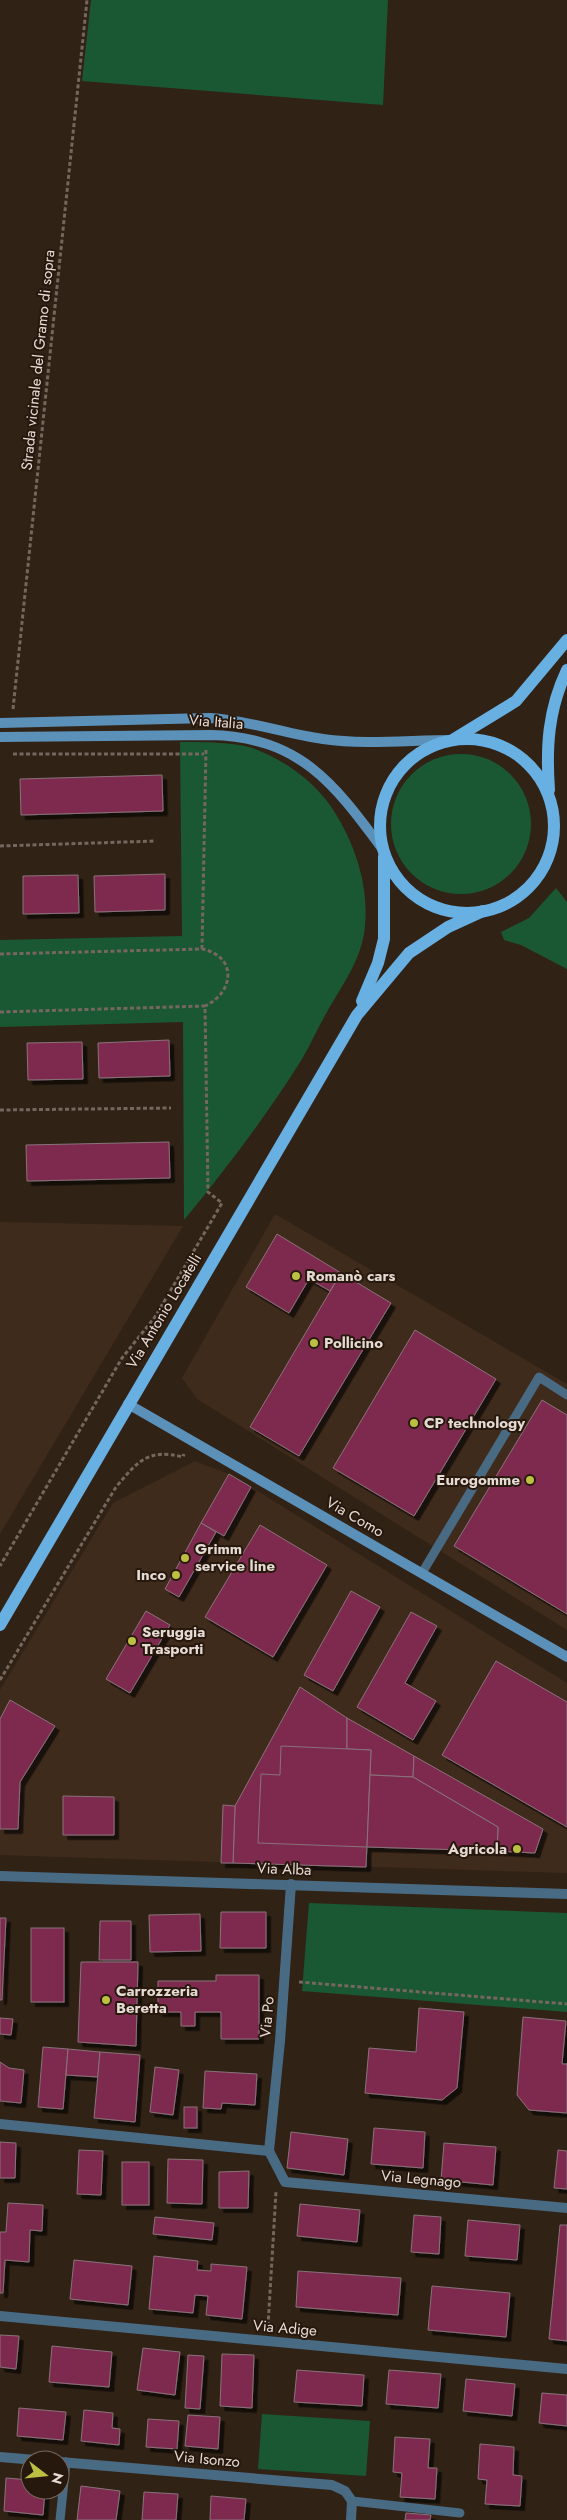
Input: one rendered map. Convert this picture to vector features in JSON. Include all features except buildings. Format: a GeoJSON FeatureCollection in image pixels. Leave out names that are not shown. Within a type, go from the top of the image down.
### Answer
{"type":"FeatureCollection","features":[{"type":"Feature","properties":{"kind":"main road"},"geometry":{"type":"LineString","coordinates":[[567,640],[516,701],[453,740],[420,752],[406,764],[386,794],[381,813],[381,835],[384,851],[401,882],[425,902],[456,912],[483,911],[514,898],[528,887],[540,871],[553,839],[553,814],[549,798],[547,760],[551,714],[567,670]]}},
{"type":"Feature","properties":{"kind":"main road"},"geometry":{"type":"LineString","coordinates":[[453,740],[480,740],[510,750],[532,768],[549,798]]}},
{"type":"Feature","properties":{"kind":"main road","name":"Via Antonio Locatelli"},"geometry":{"type":"LineString","coordinates":[[0,1624],[357,1015],[378,963],[384,938],[384,851]]}},
{"type":"Feature","properties":{"kind":"main road","name":"Via Antonio Locatelli"},"geometry":{"type":"LineString","coordinates":[[357,1015],[409,953],[448,927],[483,911]]}},
{"type":"Feature","properties":{"kind":"street","name":"Via Italia"},"geometry":{"type":"LineString","coordinates":[[0,723],[210,718],[230,719],[283,732],[339,741],[453,740]]}},
{"type":"Feature","properties":{"kind":"street","name":"Via Italia"},"geometry":{"type":"LineString","coordinates":[[0,728],[36,722]]}},
{"type":"Feature","properties":{"kind":"street","name":"Via Italia"},"geometry":{"type":"LineString","coordinates":[[0,737],[228,735],[262,743],[298,756],[328,781],[384,851]]}},
{"type":"Feature","properties":{"kind":"street","name":"Via Como"},"geometry":{"type":"LineString","coordinates":[[128,1404],[193,1439],[567,1657]]}},
{"type":"Feature","properties":{"kind":"street","name":"Via Alba"},"geometry":{"type":"LineString","coordinates":[[0,1876],[567,1894]]}},
{"type":"Feature","properties":{"kind":"street","name":"Via Po"},"geometry":{"type":"LineString","coordinates":[[269,2151],[285,1981],[291,1884]]}},
{"type":"Feature","properties":{"kind":"street"},"geometry":{"type":"LineString","coordinates":[[0,2124],[269,2151]]}},
{"type":"Feature","properties":{"kind":"street","name":"Via Legnago"},"geometry":{"type":"LineString","coordinates":[[269,2151],[285,2182],[567,2208]]}},
{"type":"Feature","properties":{"kind":"street","name":"Via Adige"},"geometry":{"type":"LineString","coordinates":[[0,2316],[567,2369]]}},
{"type":"Feature","properties":{"kind":"street"},"geometry":{"type":"LineString","coordinates":[[0,2457],[20,2459]]}},
{"type":"Feature","properties":{"kind":"street","name":"Via Isonzo"},"geometry":{"type":"LineString","coordinates":[[70,2463],[323,2484],[345,2491],[352,2501]]}},
{"type":"Feature","properties":{"kind":"street"},"geometry":{"type":"LineString","coordinates":[[351,2520],[352,2501]]}},
{"type":"Feature","properties":{"kind":"lane"},"geometry":{"type":"LineString","coordinates":[[422,1573],[538,1377],[567,1394]]}},
{"type":"Feature","properties":{"kind":"lane","name":"Via Isonzo"},"geometry":{"type":"LineString","coordinates":[[60,2520],[61,2500]]}},
{"type":"Feature","properties":{"kind":"lane"},"geometry":{"type":"LineString","coordinates":[[352,2501],[460,2513]]}},
{"type":"Feature","properties":{"kind":"path","name":"Strada vicinale del Gramo di sopra"},"geometry":{"type":"LineString","coordinates":[[12,722],[86,0]]}},
{"type":"Feature","properties":{"kind":"path"},"geometry":{"type":"LineString","coordinates":[[202,949],[204,754],[210,735]]}},
{"type":"Feature","properties":{"kind":"path"},"geometry":{"type":"LineString","coordinates":[[10,754],[204,754]]}},
{"type":"Feature","properties":{"kind":"path"},"geometry":{"type":"LineString","coordinates":[[0,846],[156,841]]}},
{"type":"Feature","properties":{"kind":"path"},"geometry":{"type":"LineString","coordinates":[[0,954],[202,949],[213,951],[221,958],[227,968],[228,977],[222,994],[205,1006],[0,1012]]}},
{"type":"Feature","properties":{"kind":"path"},"geometry":{"type":"LineString","coordinates":[[0,1566],[122,1358],[156,1317],[222,1203],[208,1192],[205,1006]]}},
{"type":"Feature","properties":{"kind":"path"},"geometry":{"type":"LineString","coordinates":[[0,1110],[171,1108]]}},
{"type":"Feature","properties":{"kind":"path"},"geometry":{"type":"LineString","coordinates":[[0,1680],[116,1488],[132,1469],[146,1457],[163,1452],[183,1457],[193,1439]]}},
{"type":"Feature","properties":{"kind":"path"},"geometry":{"type":"LineString","coordinates":[[285,1981],[567,2004]]}},
{"type":"Feature","properties":{"kind":"path"},"geometry":{"type":"LineString","coordinates":[[266,2342],[278,2170]]}},
{"type":"Feature","properties":{"kind":"shaded area"},"geometry":{"type":"Polygon","coordinates":[[[275,1214],[567,1384],[567,1630],[197,1399],[182,1378],[275,1214]]]}},
{"type":"Feature","properties":{"kind":"shaded area"},"geometry":{"type":"Polygon","coordinates":[[[0,1222],[183,1226],[0,1534],[0,1222]]]}},
{"type":"Feature","properties":{"kind":"shaded area"},"geometry":{"type":"Polygon","coordinates":[[[195,1461],[229,1474],[251,1487],[567,1683],[567,1873],[0,1855],[0,1690],[113,1503],[195,1461]]]}},
{"type":"Feature","properties":{"kind":"green space"},"geometry":{"type":"Polygon","coordinates":[[[91,0],[388,0],[383,105],[82,81],[91,0]]]}},
{"type":"Feature","properties":{"kind":"green space"},"geometry":{"type":"Polygon","coordinates":[[[180,742],[208,742],[255,749],[287,765],[315,787],[339,819],[354,850],[363,883],[366,917],[362,945],[354,965],[302,1059],[246,1141],[184,1220],[183,1022],[0,1027],[0,940],[182,936],[180,742]]]}},
{"type":"Feature","properties":{"kind":"green space"},"geometry":{"type":"Polygon","coordinates":[[[461,754],[475,755],[488,759],[511,774],[526,797],[530,810],[530,838],[526,851],[511,874],[488,889],[475,893],[461,894],[447,893],[434,889],[411,874],[396,851],[392,838],[391,824],[392,810],[396,797],[411,774],[434,759],[447,755],[461,754]]]}},
{"type":"Feature","properties":{"kind":"green space"},"geometry":{"type":"Polygon","coordinates":[[[556,888],[567,902],[567,969],[521,945],[504,940],[501,932],[529,918],[556,888]]]}},
{"type":"Feature","properties":{"kind":"green space"},"geometry":{"type":"Polygon","coordinates":[[[309,1903],[567,1913],[567,2012],[302,1991],[309,1903]]]}},
{"type":"Feature","properties":{"kind":"green space"},"geometry":{"type":"Polygon","coordinates":[[[262,2414],[370,2421],[366,2476],[258,2469],[262,2414]]]}},
{"type":"Feature","properties":{"kind":"place","name":"Romanò cars"},"geometry":{"type":"Point","coordinates":[296,1276]}},
{"type":"Feature","properties":{"kind":"place","name":"Pollicino"},"geometry":{"type":"Point","coordinates":[314,1343]}},
{"type":"Feature","properties":{"kind":"place","name":"CP technology"},"geometry":{"type":"Point","coordinates":[414,1423]}},
{"type":"Feature","properties":{"kind":"place","name":"Eurogomme"},"geometry":{"type":"Point","coordinates":[530,1480]}},
{"type":"Feature","properties":{"kind":"place","name":"Grimm service line"},"geometry":{"type":"Point","coordinates":[185,1558]}},
{"type":"Feature","properties":{"kind":"place","name":"Inco"},"geometry":{"type":"Point","coordinates":[176,1575]}},
{"type":"Feature","properties":{"kind":"place","name":"Seruggia Trasporti"},"geometry":{"type":"Point","coordinates":[132,1641]}},
{"type":"Feature","properties":{"kind":"place","name":"Agricola"},"geometry":{"type":"Point","coordinates":[517,1849]}},
{"type":"Feature","properties":{"kind":"place","name":"Carrozzeria Beretta"},"geometry":{"type":"Point","coordinates":[106,2000]}}]}
